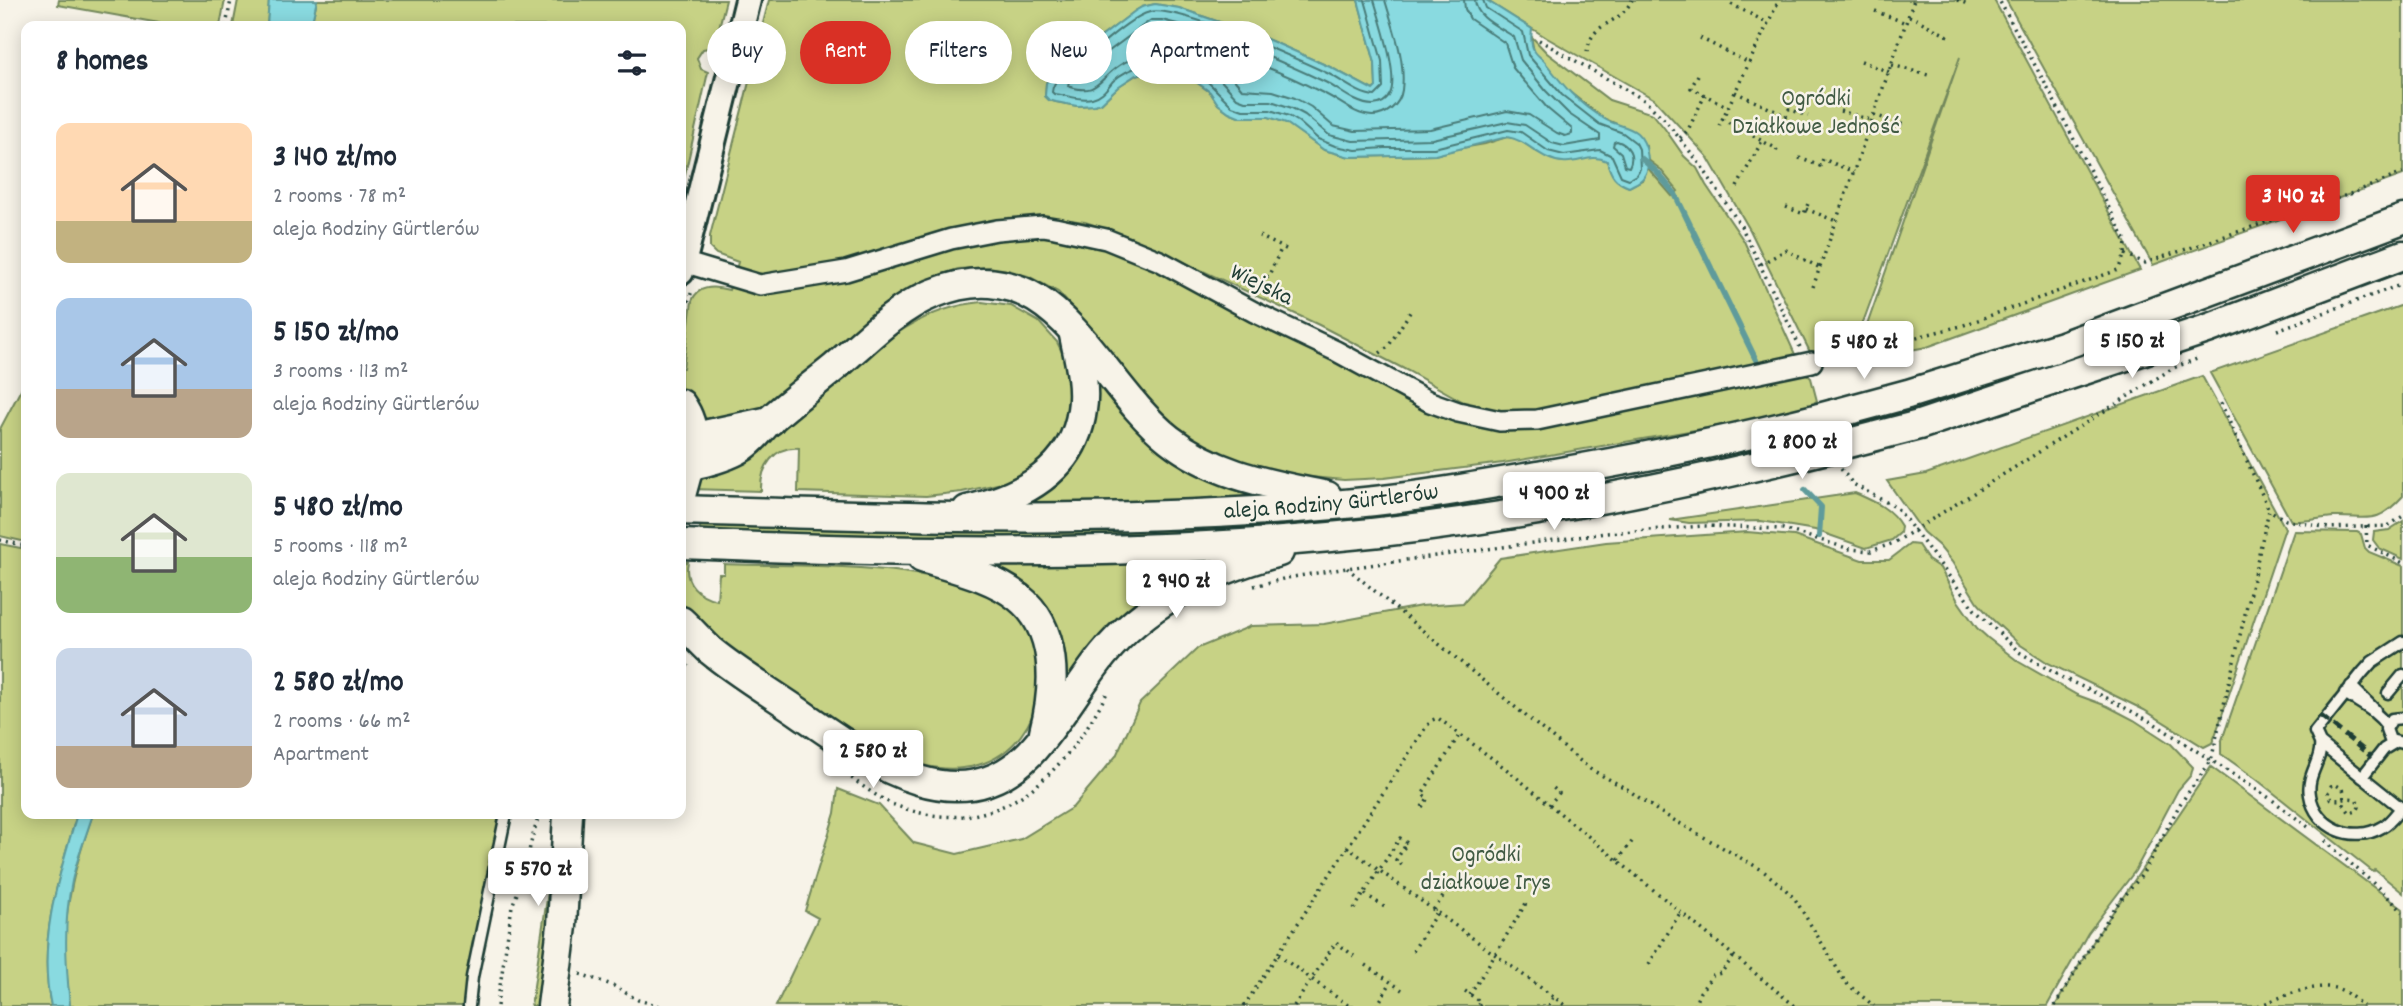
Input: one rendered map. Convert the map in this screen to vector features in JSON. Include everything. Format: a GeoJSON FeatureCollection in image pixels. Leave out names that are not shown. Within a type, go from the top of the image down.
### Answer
{"type":"FeatureCollection","features":[{"type":"Feature","properties":{"kind":"main road","name":"aleja Rodziny Gürtlerów"},"geometry":{"type":"LineString","coordinates":[[689,506],[935,518],[1150,516],[1357,503],[1476,486],[1642,458],[1827,416],[1908,394],[2062,346],[2403,219]]}},
{"type":"Feature","properties":{"kind":"main road","name":"aleja Rodziny Gürtlerów"},"geometry":{"type":"LineString","coordinates":[[688,544],[900,550],[1099,550],[1332,537],[1502,516],[1836,454],[2210,328],[2403,255]]}},
{"type":"Feature","properties":{"kind":"main road"},"geometry":{"type":"LineString","coordinates":[[688,466],[740,449],[901,312],[931,295],[953,287],[979,283],[1002,285],[1023,291],[1053,309],[1147,419],[1168,439],[1202,462],[1250,478],[1357,503]]}},
{"type":"Feature","properties":{"kind":"main road"},"geometry":{"type":"LineString","coordinates":[[935,518],[972,509],[1029,489],[1058,462],[1074,438],[1083,407],[1081,369],[1074,332]]}},
{"type":"Feature","properties":{"kind":"main road"},"geometry":{"type":"LineString","coordinates":[[686,413],[695,437],[688,466],[689,506]]}},
{"type":"Feature","properties":{"kind":"main road"},"geometry":{"type":"LineString","coordinates":[[695,437],[770,421]]}},
{"type":"Feature","properties":{"kind":"main road"},"geometry":{"type":"LineString","coordinates":[[686,644],[705,661],[882,767],[933,785],[961,786],[992,778],[1030,753],[1110,647],[1162,600],[1205,578],[1256,558],[1332,537]]}},
{"type":"Feature","properties":{"kind":"main road"},"geometry":{"type":"LineString","coordinates":[[900,550],[998,585],[1017,597],[1036,615],[1049,643],[1052,670],[1049,712],[1044,735]]}},
{"type":"Feature","properties":{"kind":"main road"},"geometry":{"type":"LineString","coordinates":[[686,629],[705,661]]}},
{"type":"Feature","properties":{"kind":"main road"},"geometry":{"type":"LineString","coordinates":[[552,1006],[558,967],[568,819]]}},
{"type":"Feature","properties":{"kind":"street"},"geometry":{"type":"LineString","coordinates":[[686,251],[748,0]]}},
{"type":"Feature","properties":{"kind":"street","name":"Wiejska"},"geometry":{"type":"LineString","coordinates":[[686,268],[760,285],[846,271],[951,239],[997,230],[1043,226],[1126,246],[1160,261],[1430,402],[1458,412],[1500,421],[1537,421],[1812,362]]}},
{"type":"Feature","properties":{"kind":"lane"},"geometry":{"type":"LineString","coordinates":[[2320,743],[2321,752],[2310,776],[2310,797],[2321,819],[2331,827],[2351,834],[2373,832],[2392,820],[2402,807],[2320,743],[2315,736],[2316,729],[2372,663],[2401,648]]}},
{"type":"Feature","properties":{"kind":"lane"},"geometry":{"type":"LineString","coordinates":[[2388,693],[2401,680]]}},
{"type":"Feature","properties":{"kind":"lane"},"geometry":{"type":"LineString","coordinates":[[2348,689],[2378,714],[2394,721],[2395,741],[2384,749],[2362,777]]}},
{"type":"Feature","properties":{"kind":"lane"},"geometry":{"type":"LineString","coordinates":[[469,1006],[472,978],[505,819]]}},
{"type":"Feature","properties":{"kind":"path"},"geometry":{"type":"LineString","coordinates":[[227,21],[231,0]]}},
{"type":"Feature","properties":{"kind":"path"},"geometry":{"type":"LineString","coordinates":[[1587,52],[1589,39],[1594,32],[1627,10],[1632,0]]}},
{"type":"Feature","properties":{"kind":"path"},"geometry":{"type":"LineString","coordinates":[[1719,126],[1779,0]]}},
{"type":"Feature","properties":{"kind":"path"},"geometry":{"type":"LineString","coordinates":[[1813,287],[1914,0]]}},
{"type":"Feature","properties":{"kind":"path"},"geometry":{"type":"LineString","coordinates":[[1957,0],[1970,5]]}},
{"type":"Feature","properties":{"kind":"path"},"geometry":{"type":"LineString","coordinates":[[1539,40],[1644,100],[1658,113],[1700,164],[1741,226],[1801,349],[1812,362],[1903,342],[1974,321],[2119,270],[2125,254],[2126,240],[2000,0]]}},
{"type":"Feature","properties":{"kind":"path"},"geometry":{"type":"LineString","coordinates":[[1731,4],[1768,23]]}},
{"type":"Feature","properties":{"kind":"path"},"geometry":{"type":"LineString","coordinates":[[1875,11],[1906,23]]}},
{"type":"Feature","properties":{"kind":"path"},"geometry":{"type":"LineString","coordinates":[[1909,16],[1951,37]]}},
{"type":"Feature","properties":{"kind":"path"},"geometry":{"type":"LineString","coordinates":[[1700,38],[1749,63]]}},
{"type":"Feature","properties":{"kind":"path"},"geometry":{"type":"LineString","coordinates":[[1861,61],[1889,72]]}},
{"type":"Feature","properties":{"kind":"path"},"geometry":{"type":"LineString","coordinates":[[1892,65],[1928,75]]}},
{"type":"Feature","properties":{"kind":"path"},"geometry":{"type":"LineString","coordinates":[[1698,75],[1691,88],[1728,107]]}},
{"type":"Feature","properties":{"kind":"path"},"geometry":{"type":"LineString","coordinates":[[1735,92],[1786,116],[1789,109],[1808,116]]}},
{"type":"Feature","properties":{"kind":"path"},"geometry":{"type":"LineString","coordinates":[[1679,138],[1688,130],[1705,95]]}},
{"type":"Feature","properties":{"kind":"path"},"geometry":{"type":"LineString","coordinates":[[1840,111],[1872,121]]}},
{"type":"Feature","properties":{"kind":"path"},"geometry":{"type":"LineString","coordinates":[[1874,115],[1907,126]]}},
{"type":"Feature","properties":{"kind":"path"},"geometry":{"type":"LineString","coordinates":[[1722,119],[1777,149],[1775,155]]}},
{"type":"Feature","properties":{"kind":"path"},"geometry":{"type":"LineString","coordinates":[[1737,187],[1762,141]]}},
{"type":"Feature","properties":{"kind":"path"},"geometry":{"type":"LineString","coordinates":[[1799,158],[1820,166],[1823,159],[1854,172]]}},
{"type":"Feature","properties":{"kind":"path"},"geometry":{"type":"LineString","coordinates":[[2125,254],[2145,262],[2350,194],[2403,173]]}},
{"type":"Feature","properties":{"kind":"path"},"geometry":{"type":"LineString","coordinates":[[1786,207],[1804,214],[1809,201]]}},
{"type":"Feature","properties":{"kind":"path"},"geometry":{"type":"LineString","coordinates":[[1806,209],[1836,221]]}},
{"type":"Feature","properties":{"kind":"path"},"geometry":{"type":"LineString","coordinates":[[1259,236],[1290,251]]}},
{"type":"Feature","properties":{"kind":"path"},"geometry":{"type":"LineString","coordinates":[[1254,312],[1264,292],[1265,275],[1268,277],[1282,247]]}},
{"type":"Feature","properties":{"kind":"path"},"geometry":{"type":"LineString","coordinates":[[1761,264],[1786,250],[1820,268]]}},
{"type":"Feature","properties":{"kind":"path"},"geometry":{"type":"LineString","coordinates":[[2276,331],[2403,284]]}},
{"type":"Feature","properties":{"kind":"path"},"geometry":{"type":"LineString","coordinates":[[1368,369],[1388,347],[1412,309]]}},
{"type":"Feature","properties":{"kind":"path"},"geometry":{"type":"LineString","coordinates":[[1250,587],[1347,568],[1606,533],[1704,526],[1783,529],[1850,549],[1871,551],[1894,543],[1914,531],[2173,368],[2199,359]]}},
{"type":"Feature","properties":{"kind":"path"},"geometry":{"type":"LineString","coordinates":[[2221,403],[2269,510],[2286,520],[2328,528],[2388,526],[2403,516]]}},
{"type":"Feature","properties":{"kind":"path"},"geometry":{"type":"LineString","coordinates":[[1836,454],[1853,484],[1897,508],[1990,625],[2020,652],[2128,709],[2297,818],[2403,912]]}},
{"type":"Feature","properties":{"kind":"path"},"geometry":{"type":"LineString","coordinates":[[2054,1006],[2095,937],[2142,875],[2180,804],[2211,761],[2269,510]]}},
{"type":"Feature","properties":{"kind":"path"},"geometry":{"type":"LineString","coordinates":[[2366,526],[2367,545],[2403,563]]}},
{"type":"Feature","properties":{"kind":"path"},"geometry":{"type":"LineString","coordinates":[[0,540],[21,545]]}},
{"type":"Feature","properties":{"kind":"path"},"geometry":{"type":"LineString","coordinates":[[1347,568],[1590,769],[1762,870],[1781,885],[1795,899],[1846,983],[1874,1006]]}},
{"type":"Feature","properties":{"kind":"path"},"geometry":{"type":"LineString","coordinates":[[686,662],[705,661]]}},
{"type":"Feature","properties":{"kind":"path"},"geometry":{"type":"LineString","coordinates":[[843,772],[876,795],[904,809],[950,817],[992,811],[1014,802],[1043,782],[1087,729],[1113,681]]}},
{"type":"Feature","properties":{"kind":"path"},"geometry":{"type":"LineString","coordinates":[[1244,1006],[1429,723],[1438,718],[1460,733],[1795,1006]]}},
{"type":"Feature","properties":{"kind":"path"},"geometry":{"type":"LineString","coordinates":[[1422,807],[1428,798],[1422,794],[1460,733]]}},
{"type":"Feature","properties":{"kind":"path"},"geometry":{"type":"LineString","coordinates":[[2344,799],[2333,799],[2328,793],[2329,788],[2333,785],[2341,786],[2344,799],[2346,810],[2350,813],[2357,811],[2357,800],[2353,797],[2344,799]]}},
{"type":"Feature","properties":{"kind":"path"},"geometry":{"type":"LineString","coordinates":[[1549,805],[1559,793],[1551,786]]}},
{"type":"Feature","properties":{"kind":"path"},"geometry":{"type":"LineString","coordinates":[[498,1006],[512,906],[526,872],[538,819]]}},
{"type":"Feature","properties":{"kind":"path"},"geometry":{"type":"LineString","coordinates":[[1354,909],[1400,838],[1407,844],[1396,860],[1402,865]]}},
{"type":"Feature","properties":{"kind":"path"},"geometry":{"type":"LineString","coordinates":[[1617,860],[1634,839]]}},
{"type":"Feature","properties":{"kind":"path"},"geometry":{"type":"LineString","coordinates":[[1347,847],[1566,1006]]}},
{"type":"Feature","properties":{"kind":"path"},"geometry":{"type":"LineString","coordinates":[[1413,951],[1456,877]]}},
{"type":"Feature","properties":{"kind":"path"},"geometry":{"type":"LineString","coordinates":[[1364,894],[1385,908]]}},
{"type":"Feature","properties":{"kind":"path"},"geometry":{"type":"LineString","coordinates":[[1470,995],[1528,900]]}},
{"type":"Feature","properties":{"kind":"path"},"geometry":{"type":"LineString","coordinates":[[1649,964],[1680,914]]}},
{"type":"Feature","properties":{"kind":"path"},"geometry":{"type":"LineString","coordinates":[[1294,1006],[1336,942],[1354,956]]}},
{"type":"Feature","properties":{"kind":"path"},"geometry":{"type":"LineString","coordinates":[[1278,955],[1349,1006]]}},
{"type":"Feature","properties":{"kind":"path"},"geometry":{"type":"LineString","coordinates":[[1694,1006],[1700,992],[1713,975],[1721,973],[1734,957]]}},
{"type":"Feature","properties":{"kind":"path"},"geometry":{"type":"LineString","coordinates":[[1366,965],[1402,990]]}},
{"type":"Feature","properties":{"kind":"path"},"geometry":{"type":"LineString","coordinates":[[558,967],[612,985],[638,1000],[660,1006]]}},
{"type":"Feature","properties":{"kind":"path"},"geometry":{"type":"LineString","coordinates":[[1377,1006],[1391,982]]}},
{"type":"Feature","properties":{"kind":"path"},"geometry":{"type":"LineString","coordinates":[[2259,1006],[2290,993],[2315,988],[2343,990],[2363,1006]]}},
{"type":"Feature","properties":{"kind":"path"},"geometry":{"type":"LineString","coordinates":[[1465,991],[1481,1002],[1478,1006]]}},
{"type":"Feature","properties":{"kind":"path"},"geometry":{"type":"LineString","coordinates":[[1549,1006],[1553,997]]}},
{"type":"Feature","properties":{"kind":"green space"},"geometry":{"type":"Polygon","coordinates":[[[59,0],[225,0],[221,21],[148,21],[58,5],[59,0]]]}},
{"type":"Feature","properties":{"kind":"green space"},"geometry":{"type":"Polygon","coordinates":[[[238,0],[269,0],[267,21],[234,21],[238,0]]]}},
{"type":"Feature","properties":{"kind":"green space"},"geometry":{"type":"Polygon","coordinates":[[[317,0],[726,0],[721,21],[707,21],[707,48],[703,49],[697,58],[701,69],[707,72],[707,76],[686,170],[686,21],[312,21],[317,0]]]}},
{"type":"Feature","properties":{"kind":"green space"},"geometry":{"type":"Polygon","coordinates":[[[769,0],[1358,0],[1375,63],[1376,87],[1373,90],[1274,42],[1274,21],[1217,21],[1179,8],[1155,4],[1142,7],[1112,29],[1112,21],[1026,21],[1026,84],[1046,84],[1045,96],[1049,100],[1077,106],[1101,103],[1126,81],[1126,84],[1199,84],[1229,112],[1241,117],[1269,117],[1287,123],[1324,150],[1350,157],[1435,155],[1507,137],[1518,139],[1554,160],[1564,162],[1597,156],[1607,161],[1614,177],[1629,187],[1642,180],[1647,167],[1672,196],[1678,191],[1660,169],[1647,159],[1646,146],[1633,131],[1603,118],[1567,90],[1534,52],[1531,36],[1547,53],[1609,100],[1653,114],[1684,156],[1697,168],[1744,241],[1802,370],[1811,378],[1817,409],[1503,463],[1384,478],[1344,480],[1276,474],[1249,468],[1219,456],[1181,435],[1162,420],[1136,391],[1097,334],[1058,292],[1028,276],[990,267],[958,269],[919,283],[769,404],[745,419],[716,424],[700,415],[686,396],[686,346],[692,301],[698,292],[713,288],[729,290],[731,284],[758,292],[775,290],[859,274],[981,239],[1014,235],[1053,235],[1086,240],[1140,258],[1186,281],[1200,295],[1255,323],[1271,325],[1433,411],[1463,421],[1467,404],[1319,325],[1128,236],[1085,222],[1055,218],[993,224],[906,244],[893,252],[848,265],[763,279],[736,270],[738,262],[716,254],[710,248],[710,236],[748,84],[786,84],[786,21],[764,21],[769,0]]]}},
{"type":"Feature","properties":{"kind":"green space","name":"Ogródki Działkowe Jedność"},"geometry":{"type":"Polygon","coordinates":[[[1486,0],[1994,0],[2140,270],[1927,347],[1855,360],[1960,57],[1854,347],[1812,356],[1750,230],[1707,156],[1654,99],[1486,0]]]}},
{"type":"Feature","properties":{"kind":"green space"},"geometry":{"type":"Polygon","coordinates":[[[2006,0],[2403,0],[2403,175],[2153,265],[2006,0]]]}},
{"type":"Feature","properties":{"kind":"green space"},"geometry":{"type":"Polygon","coordinates":[[[982,302],[1011,306],[1039,322],[1057,342],[1071,370],[1069,424],[1041,464],[1015,480],[962,492],[926,496],[798,492],[799,448],[790,448],[782,450],[770,460],[763,474],[761,491],[690,489],[698,477],[801,410],[884,342],[929,316],[954,307],[982,302]]]}},
{"type":"Feature","properties":{"kind":"green space"},"geometry":{"type":"Polygon","coordinates":[[[2403,305],[2403,496],[2379,516],[2291,521],[2210,373],[2403,305]]]}},
{"type":"Feature","properties":{"kind":"green space"},"geometry":{"type":"Polygon","coordinates":[[[1094,374],[1111,391],[1276,495],[1215,504],[1010,504],[1031,496],[1094,374]]]}},
{"type":"Feature","properties":{"kind":"green space"},"geometry":{"type":"Polygon","coordinates":[[[2202,376],[2285,528],[2215,736],[2212,743],[2204,747],[2144,710],[2048,663],[2019,644],[1977,602],[1952,562],[1923,532],[1887,481],[1926,474],[2202,376]]]}},
{"type":"Feature","properties":{"kind":"green space"},"geometry":{"type":"Polygon","coordinates":[[[21,389],[21,541],[0,536],[0,429],[21,389]]]}},
{"type":"Feature","properties":{"kind":"green space"},"geometry":{"type":"Polygon","coordinates":[[[1855,493],[1892,514],[1901,526],[1900,533],[1892,540],[1866,548],[1815,530],[1761,521],[1689,523],[1670,520],[1855,493]]]}},
{"type":"Feature","properties":{"kind":"green space"},"geometry":{"type":"Polygon","coordinates":[[[1476,497],[1474,510],[1302,529],[1005,541],[699,532],[702,520],[1476,497]]]}},
{"type":"Feature","properties":{"kind":"green space"},"geometry":{"type":"Polygon","coordinates":[[[2403,521],[2403,559],[2379,548],[2373,540],[2374,532],[2389,530],[2403,521]]]}},
{"type":"Feature","properties":{"kind":"green space"},"geometry":{"type":"Polygon","coordinates":[[[2294,531],[2357,532],[2361,534],[2369,552],[2403,566],[2403,893],[2221,754],[2221,743],[2294,531]]]}},
{"type":"Feature","properties":{"kind":"green space","name":"Ogródki działkowe Irys"},"geometry":{"type":"Polygon","coordinates":[[[1747,532],[1794,536],[1862,560],[1889,560],[1910,544],[1918,545],[1928,560],[1940,568],[1958,601],[1977,628],[1988,638],[2019,662],[2077,695],[2134,720],[2171,744],[2193,767],[2191,775],[2178,790],[2135,871],[2088,933],[2047,1006],[776,1006],[818,918],[805,911],[835,813],[838,789],[879,805],[914,843],[957,854],[1021,839],[1073,807],[1116,756],[1140,703],[1198,648],[1251,626],[1324,624],[1421,606],[1463,603],[1500,558],[1606,542],[1747,532]]]}},
{"type":"Feature","properties":{"kind":"green space"},"geometry":{"type":"Polygon","coordinates":[[[0,544],[21,548],[21,819],[76,819],[57,885],[48,933],[47,982],[51,1006],[0,1006],[0,544]]]}},
{"type":"Feature","properties":{"kind":"green space"},"geometry":{"type":"Polygon","coordinates":[[[1222,555],[1066,694],[1063,659],[981,562],[1222,555]]]}},
{"type":"Feature","properties":{"kind":"green space"},"geometry":{"type":"Polygon","coordinates":[[[686,562],[688,576],[694,587],[717,600],[719,574],[724,574],[724,564],[829,566],[903,572],[938,578],[971,588],[1000,601],[1020,618],[1034,639],[1040,664],[1040,689],[1033,714],[1020,736],[1002,754],[978,765],[937,768],[910,762],[871,746],[728,650],[686,616],[686,562]]]}},
{"type":"Feature","properties":{"kind":"green space"},"geometry":{"type":"Polygon","coordinates":[[[2211,767],[2403,909],[2403,1006],[2055,1006],[2096,937],[2211,767]]]}},
{"type":"Feature","properties":{"kind":"green space"},"geometry":{"type":"Polygon","coordinates":[[[91,819],[500,819],[463,1006],[70,1006],[65,938],[77,866],[91,819]]]}},
{"type":"Feature","properties":{"kind":"green space"},"geometry":{"type":"Polygon","coordinates":[[[551,876],[542,1006],[531,1006],[550,878],[551,876]]]}},
{"type":"Feature","properties":{"kind":"water"},"geometry":{"type":"Polygon","coordinates":[[[269,0],[317,0],[312,21],[267,21],[269,0]]]}},
{"type":"Feature","properties":{"kind":"water"},"geometry":{"type":"Polygon","coordinates":[[[1358,0],[1486,0],[1532,29],[1531,43],[1535,52],[1578,100],[1607,120],[1629,128],[1641,137],[1648,155],[1646,173],[1639,182],[1629,187],[1614,178],[1607,161],[1590,158],[1569,162],[1555,161],[1522,142],[1507,137],[1435,155],[1350,157],[1324,150],[1286,123],[1269,117],[1241,117],[1229,112],[1199,84],[1274,84],[1274,42],[1373,90],[1376,87],[1375,63],[1358,0]]]}},
{"type":"Feature","properties":{"kind":"water"},"geometry":{"type":"Polygon","coordinates":[[[1155,4],[1179,8],[1217,21],[1126,21],[1126,81],[1101,103],[1094,105],[1077,106],[1049,100],[1045,96],[1046,84],[1112,84],[1112,29],[1142,7],[1155,4]]]}},
{"type":"Feature","properties":{"kind":"water"},"geometry":{"type":"Polygon","coordinates":[[[76,819],[91,819],[76,864],[67,912],[70,1006],[51,1006],[47,982],[48,933],[57,885],[76,819]]]}},
{"type":"Feature","properties":{"kind":"waterway"},"geometry":{"type":"LineString","coordinates":[[1642,159],[1675,194],[1756,360]]}},
{"type":"Feature","properties":{"kind":"waterway"},"geometry":{"type":"LineString","coordinates":[[1805,490],[1821,507],[1819,536]]}},
{"type":"Feature","properties":{"kind":"railway"},"geometry":{"type":"LineString","coordinates":[[2321,716],[2372,757]]}}]}
